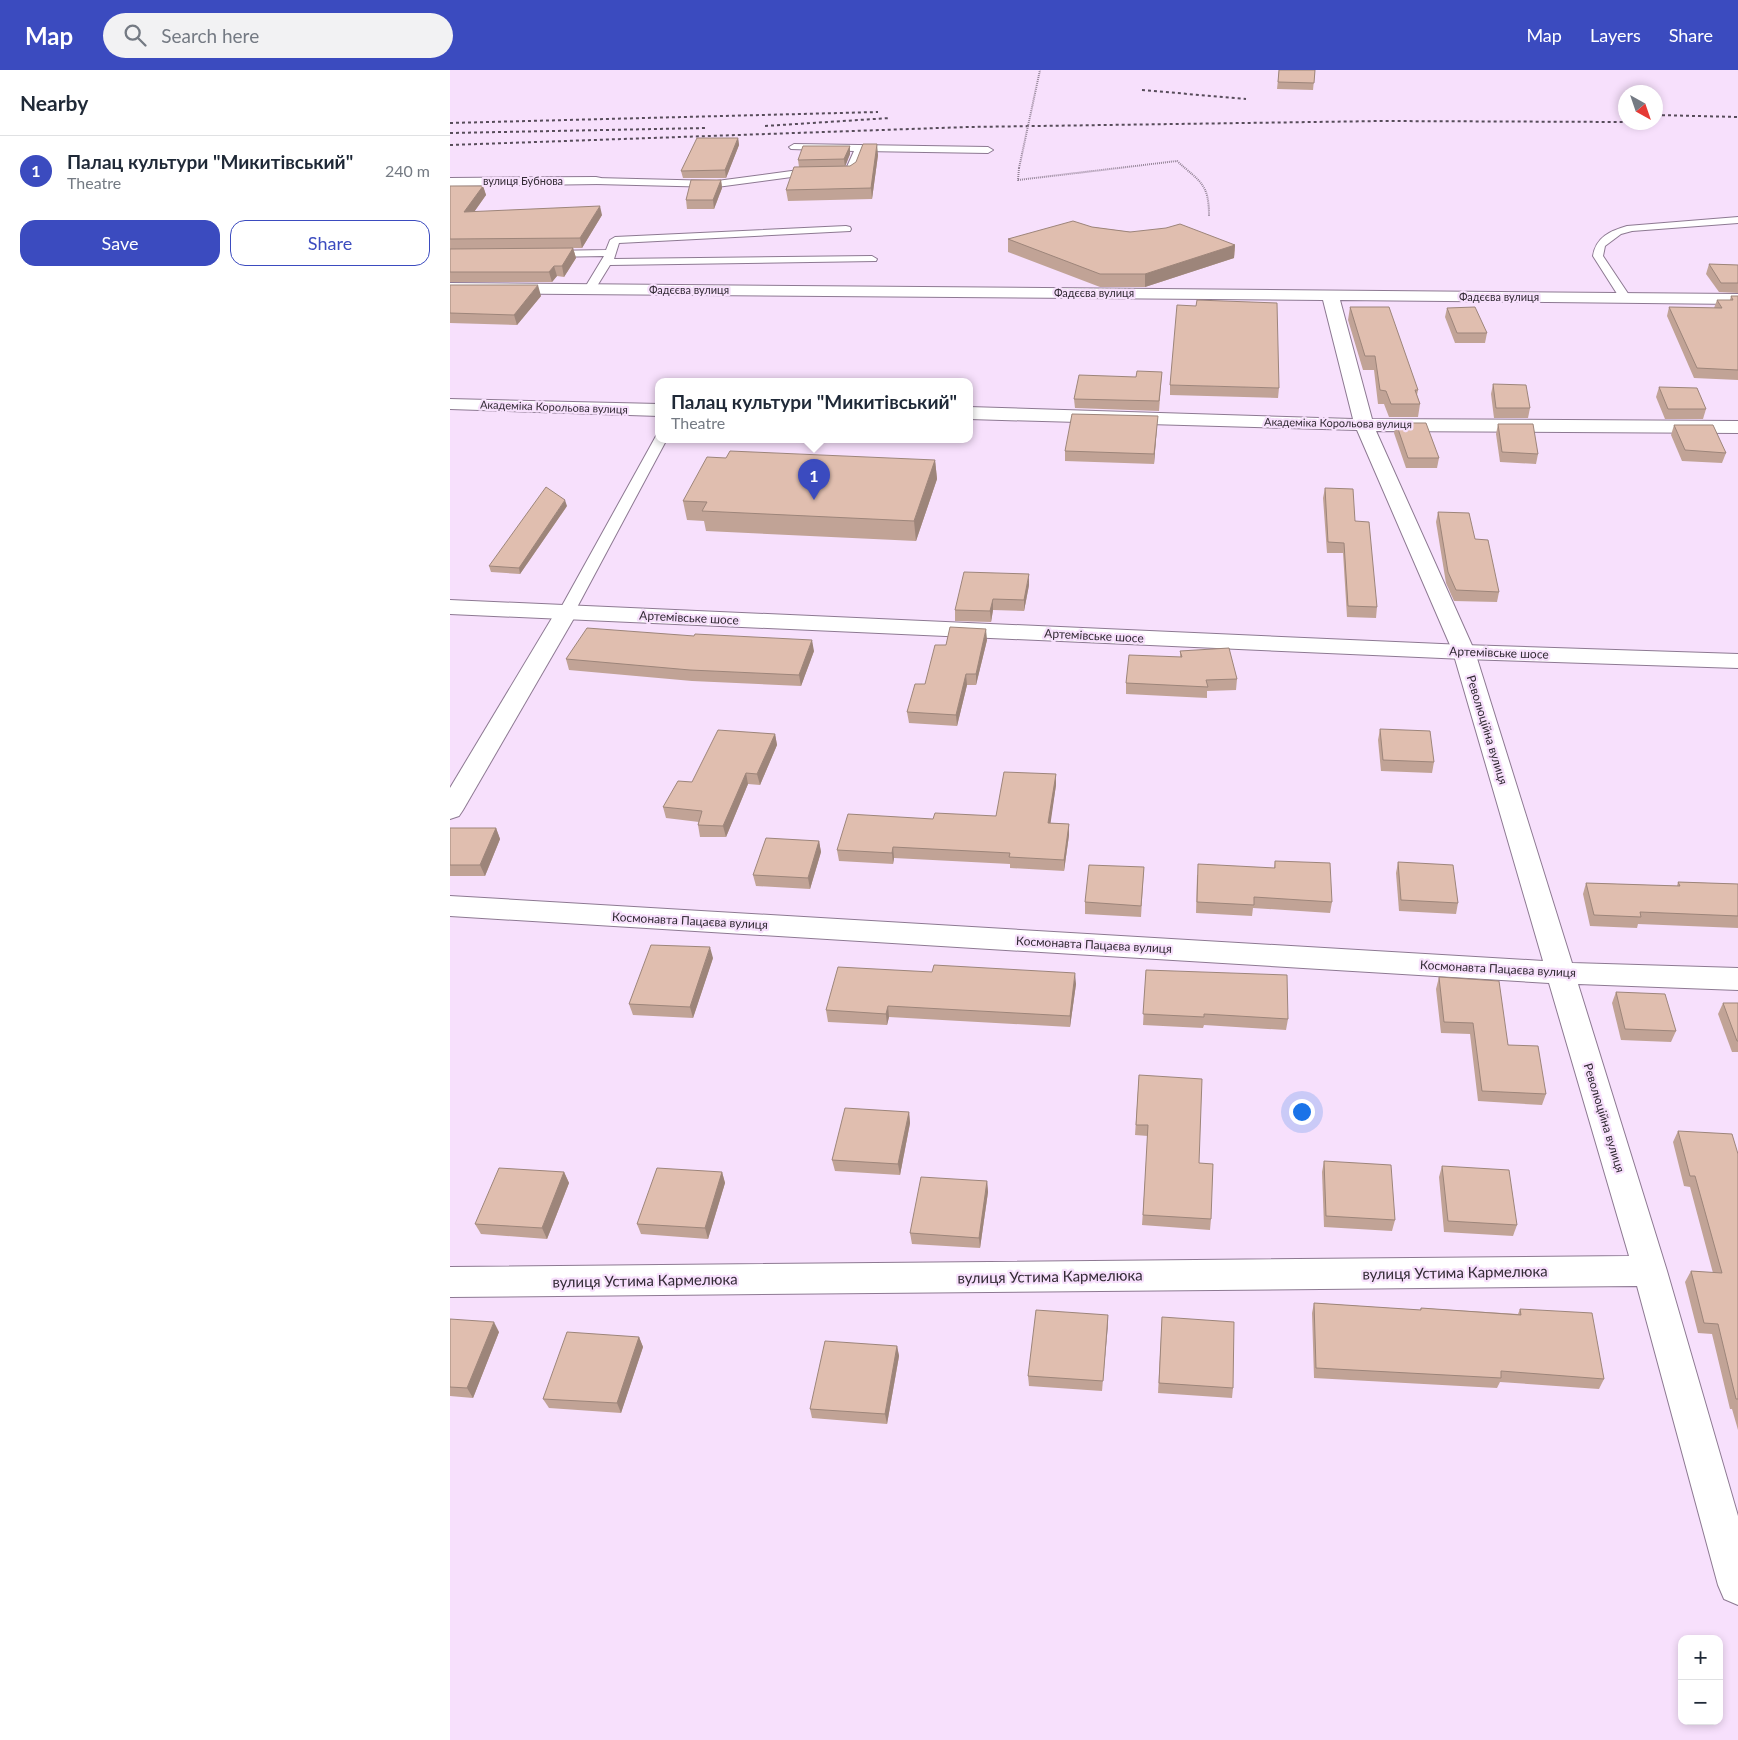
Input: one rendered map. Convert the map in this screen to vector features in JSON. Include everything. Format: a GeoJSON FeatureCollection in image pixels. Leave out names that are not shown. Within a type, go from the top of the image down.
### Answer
{"type":"FeatureCollection","features":[{"type":"Feature","properties":{"kind":"street","name":"вулиця Бубнова"},"geometry":{"type":"LineString","coordinates":[[450,182],[596,181]]}},
{"type":"Feature","properties":{"kind":"street","name":"Фадєєва вулиця"},"geometry":{"type":"LineString","coordinates":[[450,288],[1738,299]]}},
{"type":"Feature","properties":{"kind":"street","name":"Революційна вулиця"},"geometry":{"type":"LineString","coordinates":[[1330,295],[1364,425],[1464,652],[1650,1271],[1738,1585]]}},
{"type":"Feature","properties":{"kind":"street","name":"Академіка Корольова вулиця"},"geometry":{"type":"LineString","coordinates":[[450,404],[655,410]]}},
{"type":"Feature","properties":{"kind":"street","name":"Академіка Корольова вулиця"},"geometry":{"type":"LineString","coordinates":[[973,412],[1364,425],[1738,428]]}},
{"type":"Feature","properties":{"kind":"street","name":"Артемівське шосе"},"geometry":{"type":"LineString","coordinates":[[450,607],[1464,652],[1738,661]]}},
{"type":"Feature","properties":{"kind":"street"},"geometry":{"type":"LineString","coordinates":[[450,810],[566,613]]}},
{"type":"Feature","properties":{"kind":"street","name":"Космонавта Пацаєва вулиця"},"geometry":{"type":"LineString","coordinates":[[450,906],[1560,973],[1738,979]]}},
{"type":"Feature","properties":{"kind":"street","name":"вулиця Устима Кармелюка"},"geometry":{"type":"LineString","coordinates":[[450,1282],[1650,1271]]}},
{"type":"Feature","properties":{"kind":"lane"},"geometry":{"type":"LineString","coordinates":[[794,147],[988,150]]}},
{"type":"Feature","properties":{"kind":"lane"},"geometry":{"type":"LineString","coordinates":[[596,181],[717,184],[799,173],[850,172],[860,148]]}},
{"type":"Feature","properties":{"kind":"lane"},"geometry":{"type":"LineString","coordinates":[[1625,298],[1598,256],[1600,245],[1617,232],[1631,228],[1738,220]]}},
{"type":"Feature","properties":{"kind":"lane"},"geometry":{"type":"LineString","coordinates":[[590,289],[609,258],[615,240],[846,229]]}},
{"type":"Feature","properties":{"kind":"lane"},"geometry":{"type":"LineString","coordinates":[[535,254],[609,258],[872,259]]}},
{"type":"Feature","properties":{"kind":"lane"},"geometry":{"type":"LineString","coordinates":[[566,613],[658,443]]}},
{"type":"Feature","properties":{"kind":"path"},"geometry":{"type":"LineString","coordinates":[[1040,70],[1017,176],[1018,180],[1177,161],[1204,186],[1209,197],[1209,216]]}},
{"type":"Feature","properties":{"kind":"building"},"geometry":{"type":"Polygon","coordinates":[[[1279,70],[1315,70],[1314,83],[1278,82],[1279,70]]]}},
{"type":"Feature","properties":{"kind":"building"},"geometry":{"type":"Polygon","coordinates":[[[697,138],[738,138],[725,170],[681,171],[697,138]]]}},
{"type":"Feature","properties":{"kind":"building"},"geometry":{"type":"Polygon","coordinates":[[[863,144],[877,144],[871,188],[786,190],[794,167],[850,166],[856,162],[863,144]]]}},
{"type":"Feature","properties":{"kind":"building"},"geometry":{"type":"Polygon","coordinates":[[[803,146],[850,146],[844,159],[798,160],[803,146]]]}},
{"type":"Feature","properties":{"kind":"building"},"geometry":{"type":"Polygon","coordinates":[[[691,180],[721,180],[713,200],[686,200],[691,180]]]}},
{"type":"Feature","properties":{"kind":"building"},"geometry":{"type":"Polygon","coordinates":[[[450,186],[483,186],[464,212],[600,206],[580,238],[450,239],[450,186]]]}},
{"type":"Feature","properties":{"kind":"building"},"geometry":{"type":"Polygon","coordinates":[[[1073,221],[1092,227],[1130,232],[1166,228],[1180,224],[1235,245],[1145,274],[1100,274],[1008,239],[1073,221]]]}},
{"type":"Feature","properties":{"kind":"building"},"geometry":{"type":"Polygon","coordinates":[[[573,248],[562,266],[554,266],[549,272],[450,272],[450,249],[573,248]]]}},
{"type":"Feature","properties":{"kind":"building"},"geometry":{"type":"Polygon","coordinates":[[[1709,264],[1738,265],[1738,283],[1721,283],[1709,264]]]}},
{"type":"Feature","properties":{"kind":"building"},"geometry":{"type":"Polygon","coordinates":[[[450,285],[538,285],[514,315],[450,313],[450,285]]]}},
{"type":"Feature","properties":{"kind":"building"},"geometry":{"type":"Polygon","coordinates":[[[1731,296],[1738,296],[1738,370],[1697,368],[1669,307],[1722,308],[1717,300],[1733,300],[1731,296]]]}},
{"type":"Feature","properties":{"kind":"building"},"geometry":{"type":"Polygon","coordinates":[[[1197,300],[1277,303],[1279,388],[1170,385],[1177,305],[1196,306],[1197,300]]]}},
{"type":"Feature","properties":{"kind":"building"},"geometry":{"type":"Polygon","coordinates":[[[1350,307],[1389,307],[1418,390],[1415,390],[1420,404],[1391,404],[1386,391],[1380,390],[1375,356],[1365,356],[1350,307]]]}},
{"type":"Feature","properties":{"kind":"building"},"geometry":{"type":"Polygon","coordinates":[[[1475,307],[1487,333],[1457,333],[1447,308],[1475,307]]]}},
{"type":"Feature","properties":{"kind":"building"},"geometry":{"type":"Polygon","coordinates":[[[1137,371],[1162,372],[1159,401],[1074,399],[1079,375],[1136,377],[1137,371]]]}},
{"type":"Feature","properties":{"kind":"building"},"geometry":{"type":"Polygon","coordinates":[[[1493,384],[1526,385],[1530,408],[1496,408],[1493,384]]]}},
{"type":"Feature","properties":{"kind":"building"},"geometry":{"type":"Polygon","coordinates":[[[1659,387],[1697,388],[1706,409],[1668,409],[1659,387]]]}},
{"type":"Feature","properties":{"kind":"building"},"geometry":{"type":"Polygon","coordinates":[[[1072,414],[1158,416],[1154,454],[1065,451],[1072,414]]]}},
{"type":"Feature","properties":{"kind":"building"},"geometry":{"type":"Polygon","coordinates":[[[1396,423],[1426,423],[1439,458],[1408,458],[1396,423]]]}},
{"type":"Feature","properties":{"kind":"building"},"geometry":{"type":"Polygon","coordinates":[[[1498,424],[1533,424],[1538,454],[1502,452],[1498,424]]]}},
{"type":"Feature","properties":{"kind":"building"},"geometry":{"type":"Polygon","coordinates":[[[1674,425],[1713,425],[1726,453],[1685,450],[1674,425]]]}},
{"type":"Feature","properties":{"kind":"building"},"geometry":{"type":"Polygon","coordinates":[[[730,451],[935,460],[914,521],[702,511],[707,502],[683,501],[707,457],[726,458],[730,451]]]}},
{"type":"Feature","properties":{"kind":"building"},"geometry":{"type":"Polygon","coordinates":[[[546,487],[565,500],[519,568],[489,566],[546,487]]]}},
{"type":"Feature","properties":{"kind":"building"},"geometry":{"type":"Polygon","coordinates":[[[1325,488],[1353,489],[1355,521],[1369,522],[1377,607],[1348,606],[1344,543],[1328,542],[1325,488]]]}},
{"type":"Feature","properties":{"kind":"building"},"geometry":{"type":"Polygon","coordinates":[[[1438,512],[1469,513],[1475,539],[1488,540],[1499,592],[1456,590],[1448,572],[1438,512]]]}},
{"type":"Feature","properties":{"kind":"building"},"geometry":{"type":"Polygon","coordinates":[[[964,572],[1029,574],[1024,600],[993,599],[990,611],[955,610],[964,572]]]}},
{"type":"Feature","properties":{"kind":"building"},"geometry":{"type":"Polygon","coordinates":[[[950,627],[986,629],[976,674],[966,674],[956,715],[907,712],[915,684],[925,684],[935,645],[946,645],[950,627]]]}},
{"type":"Feature","properties":{"kind":"building"},"geometry":{"type":"Polygon","coordinates":[[[587,628],[694,636],[695,634],[812,640],[799,675],[690,670],[566,659],[587,628]]]}},
{"type":"Feature","properties":{"kind":"building"},"geometry":{"type":"Polygon","coordinates":[[[1229,648],[1237,679],[1206,680],[1208,687],[1126,683],[1129,655],[1182,657],[1180,651],[1229,648]]]}},
{"type":"Feature","properties":{"kind":"building"},"geometry":{"type":"Polygon","coordinates":[[[1380,729],[1430,731],[1434,762],[1383,760],[1380,729]]]}},
{"type":"Feature","properties":{"kind":"building"},"geometry":{"type":"Polygon","coordinates":[[[718,730],[775,734],[757,774],[746,773],[723,826],[698,825],[702,811],[663,807],[678,781],[692,782],[718,730]]]}},
{"type":"Feature","properties":{"kind":"building"},"geometry":{"type":"Polygon","coordinates":[[[1004,772],[1056,774],[1048,823],[1069,824],[1064,860],[1009,857],[1010,853],[893,847],[892,853],[837,850],[848,814],[933,819],[935,813],[996,816],[1004,772]]]}},
{"type":"Feature","properties":{"kind":"building"},"geometry":{"type":"Polygon","coordinates":[[[450,828],[496,828],[480,865],[450,865],[450,828]]]}},
{"type":"Feature","properties":{"kind":"building"},"geometry":{"type":"Polygon","coordinates":[[[766,838],[819,841],[808,878],[753,875],[766,838]]]}},
{"type":"Feature","properties":{"kind":"building"},"geometry":{"type":"Polygon","coordinates":[[[1275,861],[1330,863],[1332,902],[1254,897],[1254,905],[1197,902],[1198,864],[1275,868],[1275,861]]]}},
{"type":"Feature","properties":{"kind":"building"},"geometry":{"type":"Polygon","coordinates":[[[1398,862],[1453,865],[1458,903],[1401,900],[1398,862]]]}},
{"type":"Feature","properties":{"kind":"building"},"geometry":{"type":"Polygon","coordinates":[[[1089,865],[1144,867],[1141,906],[1085,902],[1089,865]]]}},
{"type":"Feature","properties":{"kind":"building"},"geometry":{"type":"Polygon","coordinates":[[[1678,882],[1738,884],[1738,916],[1640,912],[1641,917],[1594,915],[1586,883],[1680,886],[1678,882]]]}},
{"type":"Feature","properties":{"kind":"building"},"geometry":{"type":"Polygon","coordinates":[[[651,945],[710,947],[690,1007],[629,1004],[651,945]]]}},
{"type":"Feature","properties":{"kind":"building"},"geometry":{"type":"Polygon","coordinates":[[[934,965],[1075,973],[1070,1016],[888,1006],[886,1014],[826,1010],[838,967],[932,972],[934,965]]]}},
{"type":"Feature","properties":{"kind":"building"},"geometry":{"type":"Polygon","coordinates":[[[1146,970],[1287,975],[1288,1019],[1204,1014],[1204,1017],[1143,1014],[1146,970]]]}},
{"type":"Feature","properties":{"kind":"building"},"geometry":{"type":"Polygon","coordinates":[[[1439,977],[1499,981],[1508,1045],[1538,1046],[1546,1094],[1482,1091],[1473,1023],[1444,1022],[1439,977]]]}},
{"type":"Feature","properties":{"kind":"building"},"geometry":{"type":"Polygon","coordinates":[[[1616,992],[1665,994],[1676,1031],[1625,1029],[1616,992]]]}},
{"type":"Feature","properties":{"kind":"building"},"geometry":{"type":"Polygon","coordinates":[[[1723,1003],[1738,1003],[1738,1041],[1737,1041],[1723,1003]]]}},
{"type":"Feature","properties":{"kind":"building"},"geometry":{"type":"Polygon","coordinates":[[[1139,1075],[1202,1079],[1199,1163],[1213,1164],[1211,1219],[1143,1215],[1148,1125],[1136,1125],[1139,1075]]]}},
{"type":"Feature","properties":{"kind":"building"},"geometry":{"type":"Polygon","coordinates":[[[845,1108],[909,1112],[898,1164],[832,1160],[845,1108]]]}},
{"type":"Feature","properties":{"kind":"building"},"geometry":{"type":"Polygon","coordinates":[[[1678,1131],[1732,1134],[1738,1154],[1738,1399],[1736,1399],[1718,1324],[1704,1323],[1691,1271],[1722,1273],[1695,1176],[1690,1176],[1678,1131]]]}},
{"type":"Feature","properties":{"kind":"building"},"geometry":{"type":"Polygon","coordinates":[[[1324,1161],[1391,1165],[1395,1220],[1326,1216],[1324,1161]]]}},
{"type":"Feature","properties":{"kind":"building"},"geometry":{"type":"Polygon","coordinates":[[[1442,1166],[1509,1170],[1517,1225],[1448,1221],[1442,1166]]]}},
{"type":"Feature","properties":{"kind":"building"},"geometry":{"type":"Polygon","coordinates":[[[499,1168],[564,1172],[542,1228],[475,1224],[499,1168]]]}},
{"type":"Feature","properties":{"kind":"building"},"geometry":{"type":"Polygon","coordinates":[[[657,1168],[722,1172],[705,1228],[637,1224],[657,1168]]]}},
{"type":"Feature","properties":{"kind":"building"},"geometry":{"type":"Polygon","coordinates":[[[921,1177],[987,1181],[979,1238],[910,1233],[921,1177]]]}},
{"type":"Feature","properties":{"kind":"building"},"geometry":{"type":"Polygon","coordinates":[[[1314,1303],[1521,1315],[1520,1309],[1592,1313],[1604,1379],[1501,1371],[1501,1378],[1316,1368],[1314,1303]]]}},
{"type":"Feature","properties":{"kind":"building"},"geometry":{"type":"Polygon","coordinates":[[[1036,1310],[1108,1315],[1103,1381],[1028,1376],[1036,1310]]]}},
{"type":"Feature","properties":{"kind":"building"},"geometry":{"type":"Polygon","coordinates":[[[1162,1317],[1234,1322],[1233,1388],[1159,1383],[1162,1317]]]}},
{"type":"Feature","properties":{"kind":"building"},"geometry":{"type":"Polygon","coordinates":[[[450,1319],[494,1322],[467,1388],[450,1387],[450,1319]]]}},
{"type":"Feature","properties":{"kind":"building"},"geometry":{"type":"Polygon","coordinates":[[[567,1332],[639,1337],[617,1403],[543,1399],[567,1332]]]}},
{"type":"Feature","properties":{"kind":"building"},"geometry":{"type":"Polygon","coordinates":[[[825,1341],[897,1346],[885,1414],[810,1409],[825,1341]]]}},
{"type":"Feature","properties":{"kind":"railway"},"geometry":{"type":"LineString","coordinates":[[1142,90],[1246,99]]}},
{"type":"Feature","properties":{"kind":"railway"},"geometry":{"type":"LineString","coordinates":[[450,123],[878,112]]}},
{"type":"Feature","properties":{"kind":"railway"},"geometry":{"type":"LineString","coordinates":[[1663,115],[1738,117]]}},
{"type":"Feature","properties":{"kind":"railway"},"geometry":{"type":"LineString","coordinates":[[765,126],[890,118]]}},
{"type":"Feature","properties":{"kind":"railway"},"geometry":{"type":"LineString","coordinates":[[450,145],[968,127],[1382,121],[1618,122]]}},
{"type":"Feature","properties":{"kind":"railway"},"geometry":{"type":"LineString","coordinates":[[450,133],[707,128]]}},
{"type":"Feature","properties":{"kind":"place","name":"Палац культури \"Микитівський\""},"geometry":{"type":"Point","coordinates":[814,500]}}]}
